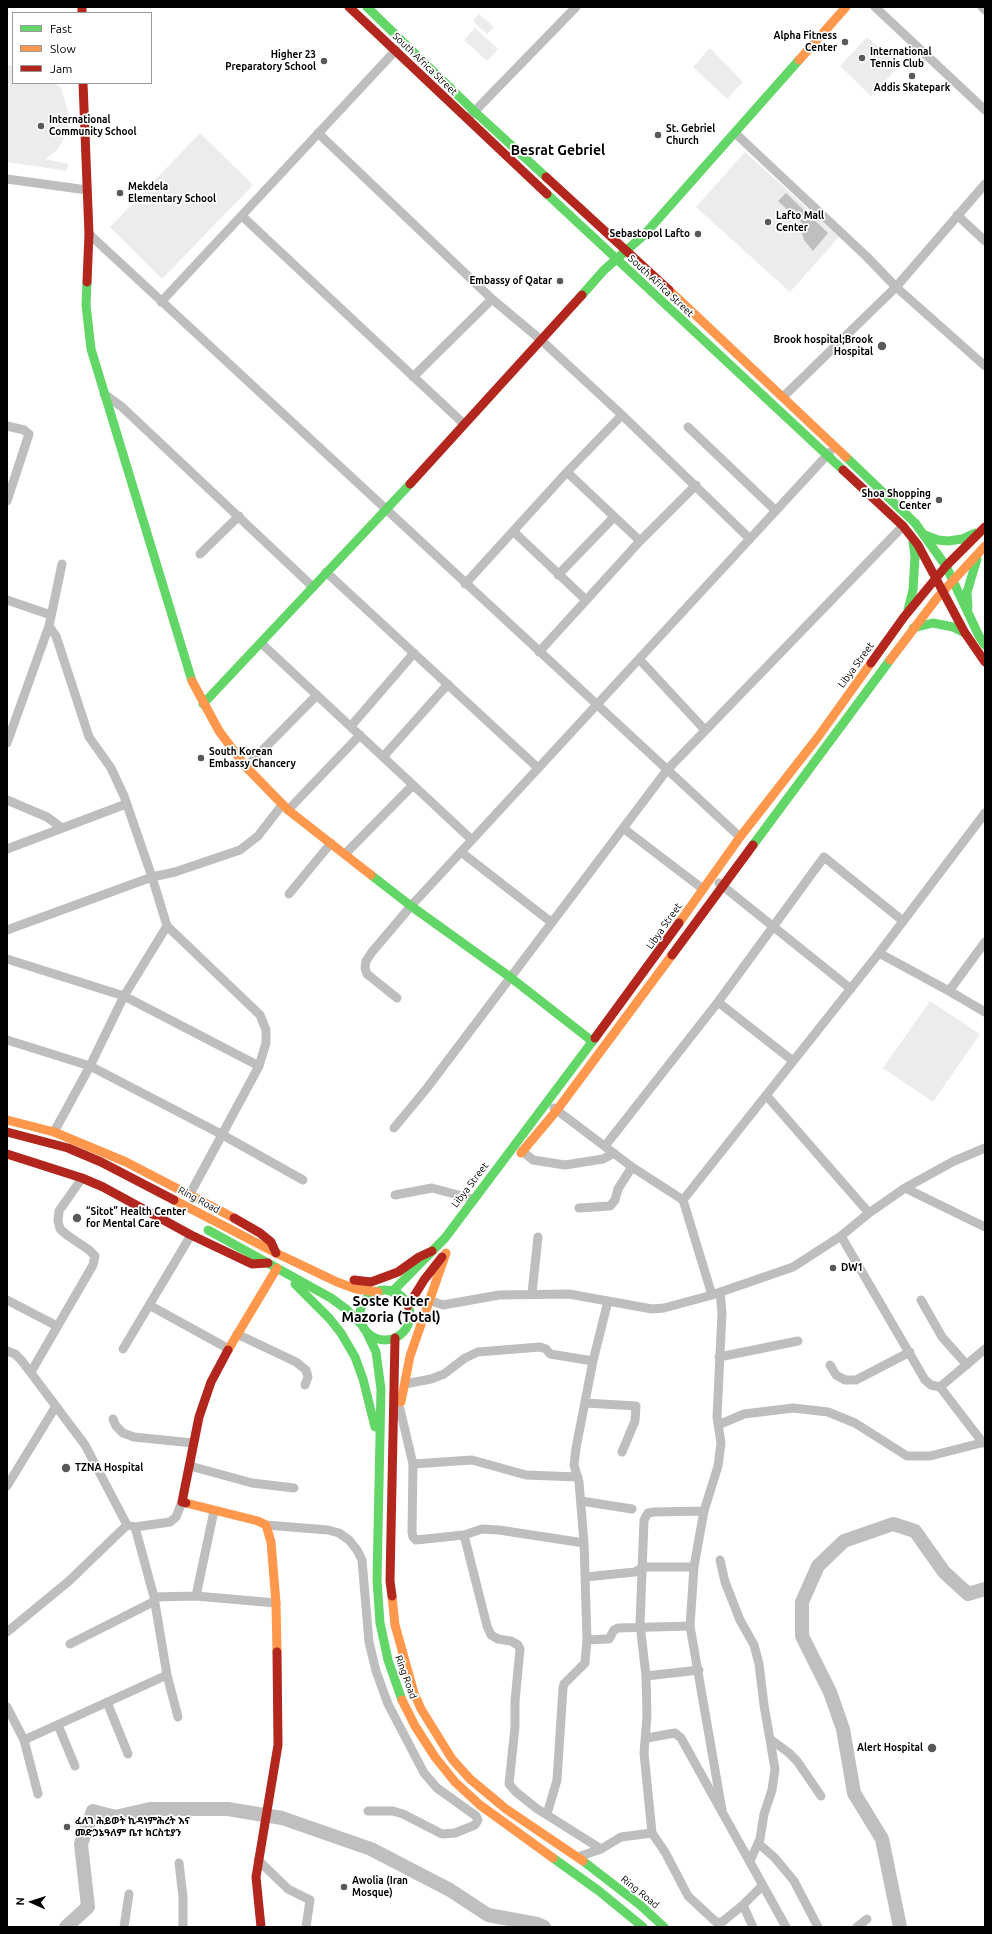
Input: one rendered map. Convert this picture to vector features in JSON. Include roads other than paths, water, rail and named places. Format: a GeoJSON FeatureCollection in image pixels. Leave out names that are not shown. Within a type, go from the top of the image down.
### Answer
{"type":"FeatureCollection","features":[{"type":"Feature","properties":{"kind":"main road","name":"South Africa Street"},"geometry":{"type":"LineString","coordinates":[[349,7],[616,260],[828,454],[903,526],[913,539],[944,591],[965,633],[985,662]]}},
{"type":"Feature","properties":{"kind":"main road","name":"South Africa Street"},"geometry":{"type":"LineString","coordinates":[[367,7],[475,112],[627,250],[900,507],[925,535],[946,566],[985,645]]}},
{"type":"Feature","properties":{"kind":"main road"},"geometry":{"type":"LineString","coordinates":[[203,704],[386,510],[604,270],[644,235],[846,7]]}},
{"type":"Feature","properties":{"kind":"main road"},"geometry":{"type":"LineString","coordinates":[[83,84],[89,234],[86,305],[91,349],[149,538],[189,676],[203,704],[219,731],[246,767],[285,807],[411,906],[510,977],[592,1041]]}},
{"type":"Feature","properties":{"kind":"main road"},"geometry":{"type":"LineString","coordinates":[[925,535],[938,540],[948,541],[962,539],[984,529]]}},
{"type":"Feature","properties":{"kind":"main road","name":"Libya Street"},"geometry":{"type":"LineString","coordinates":[[392,1292],[445,1238],[648,967],[740,837],[818,737],[908,613],[946,566],[984,529]]}},
{"type":"Feature","properties":{"kind":"main road"},"geometry":{"type":"LineString","coordinates":[[908,613],[914,579],[913,539]]}},
{"type":"Feature","properties":{"kind":"main road"},"geometry":{"type":"LineString","coordinates":[[513,1164],[522,1151],[557,1110],[913,628],[937,598],[984,547]]}},
{"type":"Feature","properties":{"kind":"main road"},"geometry":{"type":"LineString","coordinates":[[968,613],[967,592],[973,569],[984,547]]}},
{"type":"Feature","properties":{"kind":"main road"},"geometry":{"type":"LineString","coordinates":[[913,628],[933,623],[953,627],[965,633]]}},
{"type":"Feature","properties":{"kind":"main road"},"geometry":{"type":"LineString","coordinates":[[7,1120],[54,1132],[116,1157],[190,1194],[260,1233],[271,1242],[276,1253]]}},
{"type":"Feature","properties":{"kind":"main road","name":"Ring Road"},"geometry":{"type":"LineString","coordinates":[[7,1132],[68,1148],[101,1162],[313,1271],[356,1289],[378,1292]]}},
{"type":"Feature","properties":{"kind":"main road"},"geometry":{"type":"LineString","coordinates":[[7,1154],[82,1178],[153,1213],[191,1235],[252,1264],[276,1267],[330,1318],[341,1333],[355,1358],[363,1379],[380,1448]]}},
{"type":"Feature","properties":{"kind":"main road","name":"Ring Road"},"geometry":{"type":"LineString","coordinates":[[198,1224],[341,1305],[364,1328],[376,1352],[380,1367],[381,1389],[377,1580],[380,1623],[388,1660],[398,1692],[415,1726],[435,1757],[455,1782],[480,1805],[599,1891],[643,1927]]}},
{"type":"Feature","properties":{"kind":"main road"},"geometry":{"type":"LineString","coordinates":[[408,1306],[399,1295],[392,1292],[378,1292],[372,1295],[363,1305],[361,1312],[364,1328],[376,1338],[389,1340],[395,1338],[407,1328],[409,1321],[408,1306],[424,1280],[465,1227]]}},
{"type":"Feature","properties":{"kind":"main road"},"geometry":{"type":"LineString","coordinates":[[313,1271],[351,1280],[371,1282],[398,1272],[420,1257],[432,1251]]}},
{"type":"Feature","properties":{"kind":"main road"},"geometry":{"type":"LineString","coordinates":[[394,1433],[410,1356],[446,1253]]}},
{"type":"Feature","properties":{"kind":"main road"},"geometry":{"type":"LineString","coordinates":[[261,1927],[256,1877],[278,1745],[276,1603],[271,1542],[266,1525],[258,1521],[182,1502],[199,1417],[211,1382],[228,1349],[276,1267]]}},
{"type":"Feature","properties":{"kind":"main road","name":"Ring Road"},"geometry":{"type":"LineString","coordinates":[[395,1338],[390,1581],[395,1625],[414,1693],[437,1737],[452,1759],[470,1779],[506,1809],[578,1857],[640,1905],[664,1927]]}},
{"type":"Feature","properties":{"kind":"street"},"geometry":{"type":"LineString","coordinates":[[467,120],[576,7]]}},
{"type":"Feature","properties":{"kind":"street"},"geometry":{"type":"LineString","coordinates":[[875,7],[985,110]]}},
{"type":"Feature","properties":{"kind":"street"},"geometry":{"type":"LineString","coordinates":[[982,7],[985,10]]}},
{"type":"Feature","properties":{"kind":"street"},"geometry":{"type":"LineString","coordinates":[[162,302],[396,50]]}},
{"type":"Feature","properties":{"kind":"street"},"geometry":{"type":"LineString","coordinates":[[318,133],[492,299],[541,340],[622,415],[696,485],[750,539]]}},
{"type":"Feature","properties":{"kind":"street"},"geometry":{"type":"LineString","coordinates":[[735,133],[866,256],[896,287],[985,366]]}},
{"type":"Feature","properties":{"kind":"street"},"geometry":{"type":"LineString","coordinates":[[7,179],[87,190]]}},
{"type":"Feature","properties":{"kind":"street"},"geometry":{"type":"LineString","coordinates":[[783,397],[896,287],[985,184]]}},
{"type":"Feature","properties":{"kind":"street"},"geometry":{"type":"LineString","coordinates":[[957,215],[985,241]]}},
{"type":"Feature","properties":{"kind":"street"},"geometry":{"type":"LineString","coordinates":[[242,216],[464,424]]}},
{"type":"Feature","properties":{"kind":"street"},"geometry":{"type":"LineString","coordinates":[[89,234],[465,584],[740,837]]}},
{"type":"Feature","properties":{"kind":"street"},"geometry":{"type":"LineString","coordinates":[[413,377],[492,299]]}},
{"type":"Feature","properties":{"kind":"street"},"geometry":{"type":"LineString","coordinates":[[104,394],[122,407],[313,587]]}},
{"type":"Feature","properties":{"kind":"street"},"geometry":{"type":"LineString","coordinates":[[465,584],[514,532],[567,472],[622,415]]}},
{"type":"Feature","properties":{"kind":"street"},"geometry":{"type":"LineString","coordinates":[[7,426],[24,430],[29,434],[7,501]]}},
{"type":"Feature","properties":{"kind":"street"},"geometry":{"type":"LineString","coordinates":[[688,427],[776,511]]}},
{"type":"Feature","properties":{"kind":"street"},"geometry":{"type":"LineString","coordinates":[[397,998],[367,974],[365,968],[366,961],[372,952],[411,906],[836,447]]}},
{"type":"Feature","properties":{"kind":"street"},"geometry":{"type":"LineString","coordinates":[[567,472],[640,541]]}},
{"type":"Feature","properties":{"kind":"street"},"geometry":{"type":"LineString","coordinates":[[539,652],[640,541],[696,485]]}},
{"type":"Feature","properties":{"kind":"street"},"geometry":{"type":"LineString","coordinates":[[200,554],[239,516]]}},
{"type":"Feature","properties":{"kind":"street"},"geometry":{"type":"LineString","coordinates":[[558,575],[614,517]]}},
{"type":"Feature","properties":{"kind":"street"},"geometry":{"type":"LineString","coordinates":[[394,1128],[426,1088],[666,770],[903,526]]}},
{"type":"Feature","properties":{"kind":"street"},"geometry":{"type":"LineString","coordinates":[[514,532],[586,600]]}},
{"type":"Feature","properties":{"kind":"street"},"geometry":{"type":"LineString","coordinates":[[7,743],[49,626],[62,564]]}},
{"type":"Feature","properties":{"kind":"street"},"geometry":{"type":"LineString","coordinates":[[326,572],[538,768]]}},
{"type":"Feature","properties":{"kind":"street"},"geometry":{"type":"LineString","coordinates":[[7,600],[51,615]]}},
{"type":"Feature","properties":{"kind":"street"},"geometry":{"type":"LineString","coordinates":[[49,626],[56,636],[89,737],[111,768],[126,804],[152,877],[166,926],[260,1015],[266,1030],[266,1043],[259,1066],[190,1194]]}},
{"type":"Feature","properties":{"kind":"street"},"geometry":{"type":"LineString","coordinates":[[261,643],[472,840]]}},
{"type":"Feature","properties":{"kind":"street"},"geometry":{"type":"LineString","coordinates":[[351,726],[414,653]]}},
{"type":"Feature","properties":{"kind":"street"},"geometry":{"type":"LineString","coordinates":[[639,659],[705,730]]}},
{"type":"Feature","properties":{"kind":"street"},"geometry":{"type":"LineString","coordinates":[[383,757],[448,684]]}},
{"type":"Feature","properties":{"kind":"street"},"geometry":{"type":"LineString","coordinates":[[246,767],[317,695]]}},
{"type":"Feature","properties":{"kind":"street"},"geometry":{"type":"LineString","coordinates":[[7,930],[152,877],[175,872],[240,850],[258,836],[285,807],[360,735]]}},
{"type":"Feature","properties":{"kind":"street"},"geometry":{"type":"LineString","coordinates":[[345,854],[413,785]]}},
{"type":"Feature","properties":{"kind":"street"},"geometry":{"type":"LineString","coordinates":[[7,800],[47,818],[62,828]]}},
{"type":"Feature","properties":{"kind":"street"},"geometry":{"type":"LineString","coordinates":[[7,849],[126,804]]}},
{"type":"Feature","properties":{"kind":"street"},"geometry":{"type":"LineString","coordinates":[[683,1200],[879,953],[985,813]]}},
{"type":"Feature","properties":{"kind":"street"},"geometry":{"type":"LineString","coordinates":[[623,828],[703,889]]}},
{"type":"Feature","properties":{"kind":"street"},"geometry":{"type":"LineString","coordinates":[[289,894],[331,843]]}},
{"type":"Feature","properties":{"kind":"street"},"geometry":{"type":"LineString","coordinates":[[461,852],[551,922]]}},
{"type":"Feature","properties":{"kind":"street"},"geometry":{"type":"LineString","coordinates":[[605,1146],[718,1002],[824,857],[903,921]]}},
{"type":"Feature","properties":{"kind":"street"},"geometry":{"type":"LineString","coordinates":[[712,877],[851,988]]}},
{"type":"Feature","properties":{"kind":"street"},"geometry":{"type":"LineString","coordinates":[[54,1132],[90,1066],[124,996],[166,926]]}},
{"type":"Feature","properties":{"kind":"street"},"geometry":{"type":"LineString","coordinates":[[949,990],[985,942]]}},
{"type":"Feature","properties":{"kind":"street"},"geometry":{"type":"LineString","coordinates":[[879,953],[949,990],[985,1012]]}},
{"type":"Feature","properties":{"kind":"street"},"geometry":{"type":"LineString","coordinates":[[7,959],[124,996],[259,1066]]}},
{"type":"Feature","properties":{"kind":"street"},"geometry":{"type":"LineString","coordinates":[[718,1002],[793,1061]]}},
{"type":"Feature","properties":{"kind":"street"},"geometry":{"type":"LineString","coordinates":[[7,1040],[90,1066],[221,1134],[304,1180]]}},
{"type":"Feature","properties":{"kind":"street"},"geometry":{"type":"LineString","coordinates":[[766,1095],[869,1213]]}},
{"type":"Feature","properties":{"kind":"street"},"geometry":{"type":"LineString","coordinates":[[547,1102],[632,1167],[683,1200],[722,1313],[717,1417],[721,1443],[718,1466],[704,1511],[694,1567],[690,1626],[699,1670],[722,1810]]}},
{"type":"Feature","properties":{"kind":"street"},"geometry":{"type":"LineString","coordinates":[[429,1300],[443,1305],[451,1305],[499,1295],[532,1293],[569,1294],[652,1309],[664,1308],[716,1294],[793,1267],[841,1236],[869,1213],[905,1188],[954,1161],[985,1148]]}},
{"type":"Feature","properties":{"kind":"street"},"geometry":{"type":"LineString","coordinates":[[522,1151],[533,1160],[560,1165],[603,1159],[614,1153]]}},
{"type":"Feature","properties":{"kind":"street"},"geometry":{"type":"LineString","coordinates":[[579,1208],[610,1206],[615,1200],[618,1190],[632,1167]]}},
{"type":"Feature","properties":{"kind":"street"},"geometry":{"type":"LineString","coordinates":[[31,1372],[57,1326],[86,1280],[93,1265],[95,1256],[90,1250],[67,1235],[60,1228],[58,1221],[59,1212],[82,1178]]}},
{"type":"Feature","properties":{"kind":"street"},"geometry":{"type":"LineString","coordinates":[[395,1196],[432,1188],[473,1199]]}},
{"type":"Feature","properties":{"kind":"street"},"geometry":{"type":"LineString","coordinates":[[905,1188],[985,1227]]}},
{"type":"Feature","properties":{"kind":"street"},"geometry":{"type":"LineString","coordinates":[[123,1349],[191,1235]]}},
{"type":"Feature","properties":{"kind":"street"},"geometry":{"type":"LineString","coordinates":[[841,1236],[925,1380],[931,1385],[940,1386],[985,1349]]}},
{"type":"Feature","properties":{"kind":"street"},"geometry":{"type":"LineString","coordinates":[[532,1293],[538,1237]]}},
{"type":"Feature","properties":{"kind":"street"},"geometry":{"type":"LineString","coordinates":[[7,1300],[57,1326]]}},
{"type":"Feature","properties":{"kind":"street"},"geometry":{"type":"LineString","coordinates":[[921,1300],[942,1337],[967,1365]]}},
{"type":"Feature","properties":{"kind":"street"},"geometry":{"type":"LineString","coordinates":[[547,1814],[557,1780],[564,1684],[586,1663],[587,1640],[584,1543],[578,1477],[574,1465],[593,1361],[608,1301]]}},
{"type":"Feature","properties":{"kind":"street"},"geometry":{"type":"LineString","coordinates":[[150,1305],[228,1349]]}},
{"type":"Feature","properties":{"kind":"street"},"geometry":{"type":"LineString","coordinates":[[237,1334],[296,1362],[306,1370],[308,1378],[305,1385]]}},
{"type":"Feature","properties":{"kind":"street"},"geometry":{"type":"LineString","coordinates":[[719,1357],[798,1341]]}},
{"type":"Feature","properties":{"kind":"street"},"geometry":{"type":"LineString","coordinates":[[405,1384],[432,1379],[444,1374],[465,1358],[478,1352],[540,1347],[546,1349],[550,1354],[593,1361]]}},
{"type":"Feature","properties":{"kind":"street"},"geometry":{"type":"LineString","coordinates":[[7,1351],[15,1354],[31,1372],[85,1445],[131,1526],[154,1599],[167,1675],[178,1717]]}},
{"type":"Feature","properties":{"kind":"street"},"geometry":{"type":"LineString","coordinates":[[830,1365],[836,1374],[845,1380],[856,1380],[910,1352]]}},
{"type":"Feature","properties":{"kind":"street"},"geometry":{"type":"LineString","coordinates":[[718,1425],[744,1414],[799,1408],[828,1412],[855,1424],[907,1456],[930,1456],[984,1442],[940,1386]]}},
{"type":"Feature","properties":{"kind":"street"},"geometry":{"type":"LineString","coordinates":[[585,1403],[636,1406],[636,1420],[622,1452]]}},
{"type":"Feature","properties":{"kind":"street"},"geometry":{"type":"LineString","coordinates":[[7,1486],[56,1406]]}},
{"type":"Feature","properties":{"kind":"street"},"geometry":{"type":"LineString","coordinates":[[400,1409],[413,1464],[413,1537],[416,1540],[464,1535],[482,1529],[499,1530],[584,1543]]}},
{"type":"Feature","properties":{"kind":"street"},"geometry":{"type":"LineString","coordinates":[[113,1419],[116,1426],[123,1434],[134,1437],[193,1443]]}},
{"type":"Feature","properties":{"kind":"street"},"geometry":{"type":"LineString","coordinates":[[413,1464],[472,1460],[526,1475],[578,1477]]}},
{"type":"Feature","properties":{"kind":"street"},"geometry":{"type":"LineString","coordinates":[[190,1466],[252,1483],[294,1488]]}},
{"type":"Feature","properties":{"kind":"street"},"geometry":{"type":"LineString","coordinates":[[581,1501],[632,1509]]}},
{"type":"Feature","properties":{"kind":"street"},"geometry":{"type":"LineString","coordinates":[[7,1632],[69,1581],[131,1526],[170,1522],[176,1517],[182,1502]]}},
{"type":"Feature","properties":{"kind":"street"},"geometry":{"type":"LineString","coordinates":[[196,1596],[214,1511]]}},
{"type":"Feature","properties":{"kind":"street"},"geometry":{"type":"LineString","coordinates":[[704,1511],[648,1513],[644,1520],[640,1624],[642,1628],[646,1676],[647,1738],[644,1753],[652,1833],[665,1852],[688,1896],[716,1922],[722,1922],[743,1905],[763,1885]]}},
{"type":"Feature","properties":{"kind":"street"},"geometry":{"type":"LineString","coordinates":[[266,1525],[328,1530],[339,1533],[349,1540],[357,1550],[362,1560],[369,1642],[376,1671],[388,1704],[424,1773],[437,1788],[476,1816],[478,1820],[475,1825],[455,1833],[442,1834],[403,1814],[393,1811],[368,1811]]}},
{"type":"Feature","properties":{"kind":"street"},"geometry":{"type":"LineString","coordinates":[[464,1535],[487,1626],[491,1635],[498,1639],[511,1641],[518,1645],[520,1650],[515,1701],[515,1727],[509,1784],[526,1800],[570,1831],[601,1849]]}},
{"type":"Feature","properties":{"kind":"street"},"geometry":{"type":"LineString","coordinates":[[720,1560],[725,1582],[740,1620],[754,1645],[759,1664],[764,1705],[775,1769],[758,1843],[750,1861]]}},
{"type":"Feature","properties":{"kind":"street"},"geometry":{"type":"LineString","coordinates":[[585,1577],[635,1572],[643,1567],[694,1567]]}},
{"type":"Feature","properties":{"kind":"street"},"geometry":{"type":"LineString","coordinates":[[70,1644],[154,1599],[196,1596],[276,1603]]}},
{"type":"Feature","properties":{"kind":"street"},"geometry":{"type":"LineString","coordinates":[[587,1640],[609,1639],[614,1630],[618,1628],[690,1626]]}},
{"type":"Feature","properties":{"kind":"street"},"geometry":{"type":"LineString","coordinates":[[646,1676],[699,1670]]}},
{"type":"Feature","properties":{"kind":"street"},"geometry":{"type":"LineString","coordinates":[[24,1740],[167,1675]]}},
{"type":"Feature","properties":{"kind":"street"},"geometry":{"type":"LineString","coordinates":[[107,1702],[128,1754]]}},
{"type":"Feature","properties":{"kind":"street"},"geometry":{"type":"LineString","coordinates":[[7,1707],[24,1740],[38,1794]]}},
{"type":"Feature","properties":{"kind":"street"},"geometry":{"type":"LineString","coordinates":[[58,1724],[75,1766]]}},
{"type":"Feature","properties":{"kind":"street"},"geometry":{"type":"LineString","coordinates":[[647,1738],[675,1733],[681,1738],[786,1927]]}},
{"type":"Feature","properties":{"kind":"street"},"geometry":{"type":"LineString","coordinates":[[770,1739],[793,1757],[803,1768],[821,1796]]}},
{"type":"Feature","properties":{"kind":"street"},"geometry":{"type":"LineString","coordinates":[[417,1760],[435,1757]]}},
{"type":"Feature","properties":{"kind":"street"},"geometry":{"type":"LineString","coordinates":[[578,1857],[601,1849],[621,1837],[652,1833]]}},
{"type":"Feature","properties":{"kind":"street"},"geometry":{"type":"LineString","coordinates":[[758,1843],[775,1858],[794,1881],[818,1927]]}},
{"type":"Feature","properties":{"kind":"street"},"geometry":{"type":"LineString","coordinates":[[258,1860],[288,1889],[310,1900],[306,1927]]}},
{"type":"Feature","properties":{"kind":"street"},"geometry":{"type":"LineString","coordinates":[[179,1863],[183,1897],[183,1927]]}},
{"type":"Feature","properties":{"kind":"street"},"geometry":{"type":"LineString","coordinates":[[124,1927],[129,1894]]}},
{"type":"Feature","properties":{"kind":"street"},"geometry":{"type":"LineString","coordinates":[[743,1905],[753,1927]]}},
{"type":"Feature","properties":{"kind":"street"},"geometry":{"type":"LineString","coordinates":[[857,1927],[867,1919]]}},
{"type":"Feature","properties":{"kind":"waterway"},"geometry":{"type":"LineString","coordinates":[[900,1927],[882,1839],[854,1793],[843,1729],[830,1692],[802,1636],[802,1602],[818,1566],[844,1541],[893,1524],[915,1531],[944,1572],[968,1594],[985,1589]]}},
{"type":"Feature","properties":{"kind":"waterway"},"geometry":{"type":"LineString","coordinates":[[66,1927],[88,1907],[81,1844],[93,1811],[115,1817],[150,1809],[228,1809],[282,1818],[371,1849],[450,1890],[488,1915],[537,1924],[544,1927]]}},
{"type":"Feature","properties":{"kind":"place","name":"Alpha Fitness Center"},"geometry":{"type":"Point","coordinates":[845,42]}},
{"type":"Feature","properties":{"kind":"place","name":"International Tennis Club"},"geometry":{"type":"Point","coordinates":[862,58]}},
{"type":"Feature","properties":{"kind":"place","name":"Higher 23 Preparatory School"},"geometry":{"type":"Point","coordinates":[324,61]}},
{"type":"Feature","properties":{"kind":"place","name":"Addis Skatepark"},"geometry":{"type":"Point","coordinates":[912,76]}},
{"type":"Feature","properties":{"kind":"place","name":"International Community School"},"geometry":{"type":"Point","coordinates":[41,126]}},
{"type":"Feature","properties":{"kind":"place","name":"St. Gebriel Church"},"geometry":{"type":"Point","coordinates":[658,135]}},
{"type":"Feature","properties":{"kind":"place","name":"Mekdela Elementary School"},"geometry":{"type":"Point","coordinates":[120,193]}},
{"type":"Feature","properties":{"kind":"place","name":"Lafto Mall Center"},"geometry":{"type":"Point","coordinates":[768,222]}},
{"type":"Feature","properties":{"kind":"place","name":"Sebastopol Lafto"},"geometry":{"type":"Point","coordinates":[698,234]}},
{"type":"Feature","properties":{"kind":"place","name":"Embassy of Qatar"},"geometry":{"type":"Point","coordinates":[560,281]}},
{"type":"Feature","properties":{"kind":"place","name":"Brook hospital;Brook Hospital"},"geometry":{"type":"Point","coordinates":[882,346]}},
{"type":"Feature","properties":{"kind":"place","name":"Shoa Shopping Center"},"geometry":{"type":"Point","coordinates":[939,500]}},
{"type":"Feature","properties":{"kind":"place","name":"South Korean Embassy Chancery"},"geometry":{"type":"Point","coordinates":[201,758]}},
{"type":"Feature","properties":{"kind":"place","name":"“Sitot” Health Center for Mental Care"},"geometry":{"type":"Point","coordinates":[77,1218]}},
{"type":"Feature","properties":{"kind":"place","name":"DW1"},"geometry":{"type":"Point","coordinates":[833,1268]}},
{"type":"Feature","properties":{"kind":"place","name":"TZNA Hospital"},"geometry":{"type":"Point","coordinates":[66,1468]}},
{"type":"Feature","properties":{"kind":"place","name":"Alert Hospital"},"geometry":{"type":"Point","coordinates":[932,1748]}},
{"type":"Feature","properties":{"kind":"place","name":"ፈለገ ሕይወት ኪዳነምሕረት እና መድኃኔዓለም ቤተ ክርስቲያን"},"geometry":{"type":"Point","coordinates":[67,1827]}},
{"type":"Feature","properties":{"kind":"place","name":"Awolia (Iran Mosque)"},"geometry":{"type":"Point","coordinates":[344,1887]}},
{"type":"Feature","properties":{"kind":"district","name":"Besrat Gebriel"},"geometry":{"type":"Point","coordinates":[558,150]}},
{"type":"Feature","properties":{"kind":"district","name":"Soste Kuter Mazoria (Total)"},"geometry":{"type":"Point","coordinates":[391,1310]}}]}
